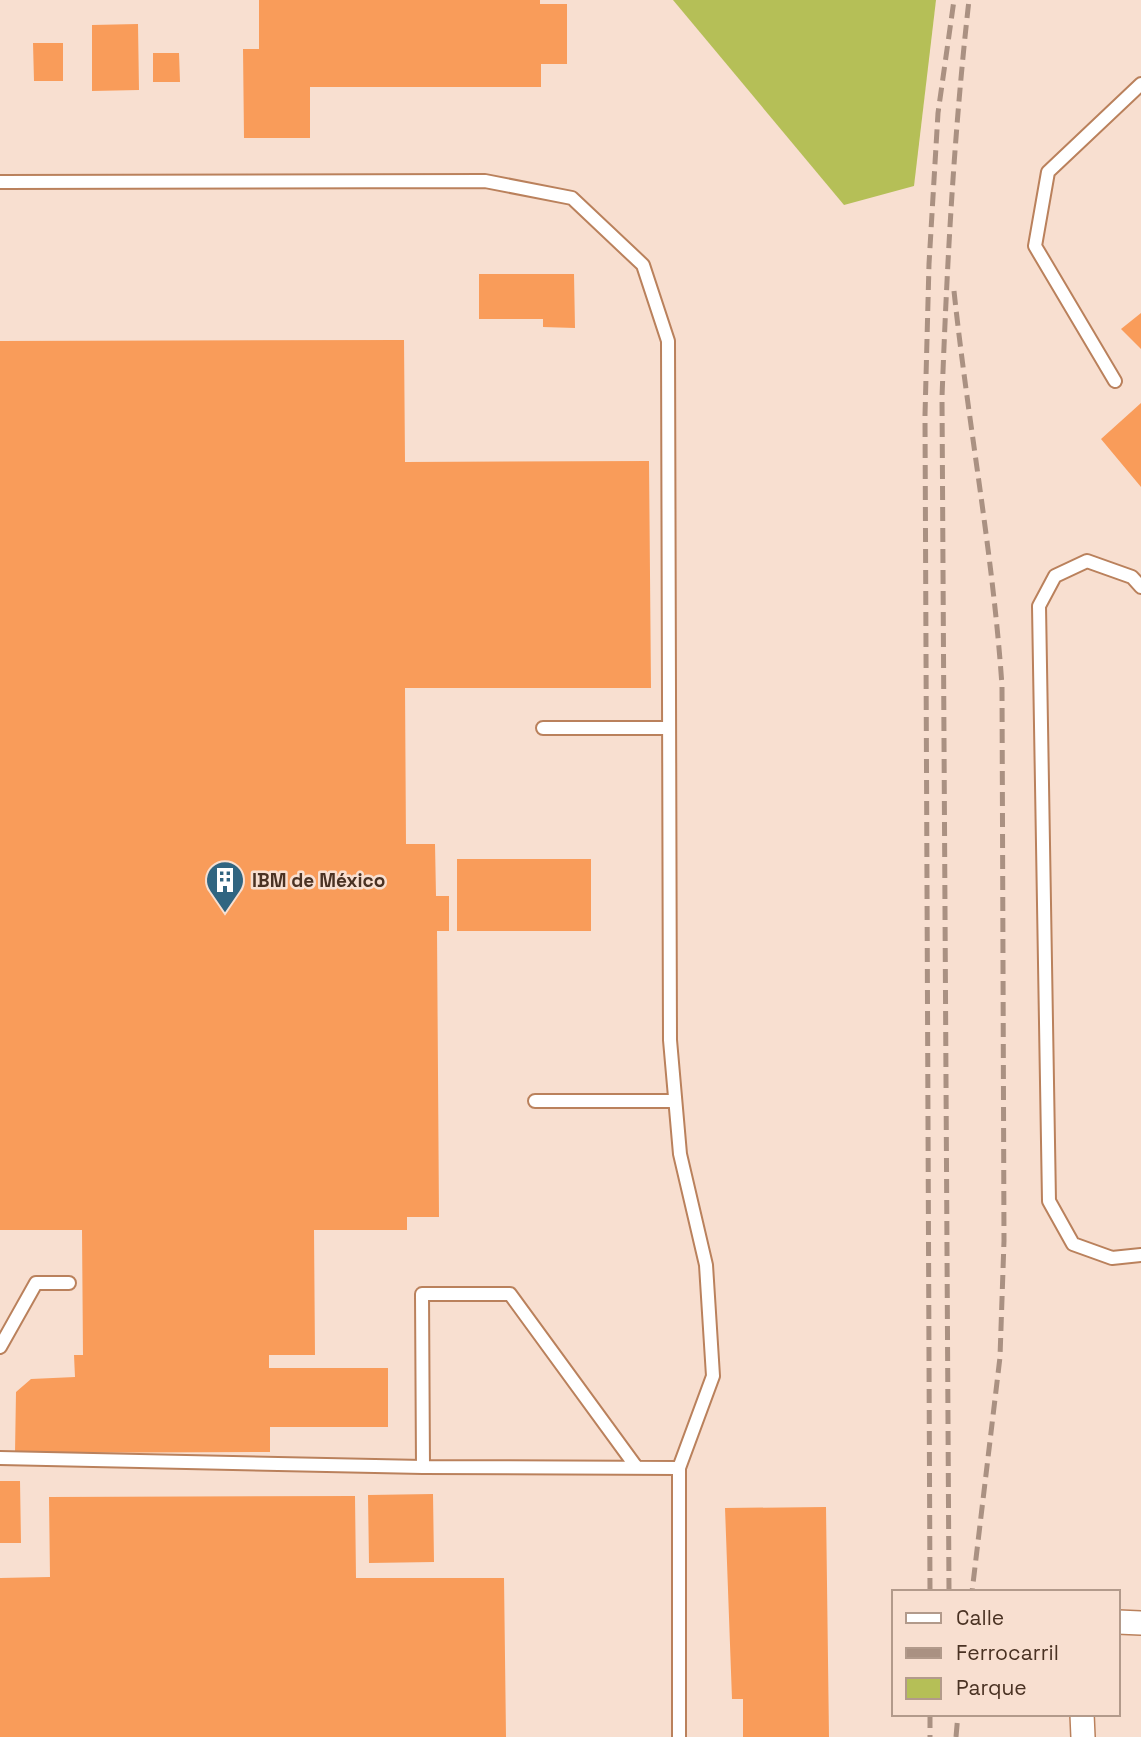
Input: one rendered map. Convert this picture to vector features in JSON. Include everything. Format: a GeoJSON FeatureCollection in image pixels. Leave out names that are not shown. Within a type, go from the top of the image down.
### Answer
{"type":"FeatureCollection","features":[{"type":"Feature","properties":{"kind":"street"},"geometry":{"type":"LineString","coordinates":[[1120,1622],[1141,1623]]}},
{"type":"Feature","properties":{"kind":"street"},"geometry":{"type":"LineString","coordinates":[[1082,1716],[1083,1737]]}},
{"type":"Feature","properties":{"kind":"lane"},"geometry":{"type":"LineString","coordinates":[[1115,381],[1035,246],[1048,172],[1141,84]]}},
{"type":"Feature","properties":{"kind":"lane"},"geometry":{"type":"LineString","coordinates":[[0,182],[485,181],[572,198],[643,265],[668,341],[670,1040],[680,1154],[706,1265],[713,1376],[679,1468],[679,1737]]}},
{"type":"Feature","properties":{"kind":"lane"},"geometry":{"type":"LineString","coordinates":[[1141,587],[1132,576],[1087,561],[1055,576],[1039,607],[1049,1201],[1073,1244],[1112,1258],[1141,1255]]}},
{"type":"Feature","properties":{"kind":"lane"},"geometry":{"type":"LineString","coordinates":[[543,728],[669,728]]}},
{"type":"Feature","properties":{"kind":"lane"},"geometry":{"type":"LineString","coordinates":[[535,1101],[675,1101]]}},
{"type":"Feature","properties":{"kind":"lane"},"geometry":{"type":"LineString","coordinates":[[0,1347],[36,1283],[69,1283]]}},
{"type":"Feature","properties":{"kind":"lane"},"geometry":{"type":"LineString","coordinates":[[424,1467],[422,1294],[510,1294],[637,1468]]}},
{"type":"Feature","properties":{"kind":"lane"},"geometry":{"type":"LineString","coordinates":[[0,1458],[424,1467],[679,1468]]}},
{"type":"Feature","properties":{"kind":"green space"},"geometry":{"type":"Polygon","coordinates":[[[673,0],[936,0],[914,186],[844,205],[673,0]]]}},
{"type":"Feature","properties":{"kind":"building"},"geometry":{"type":"Polygon","coordinates":[[[259,0],[540,0],[540,4],[567,4],[567,64],[541,64],[541,87],[310,87],[310,138],[244,138],[243,49],[259,49],[259,0]]]}},
{"type":"Feature","properties":{"kind":"building"},"geometry":{"type":"Polygon","coordinates":[[[138,24],[139,90],[92,91],[92,25],[138,24]]]}},
{"type":"Feature","properties":{"kind":"building"},"geometry":{"type":"Polygon","coordinates":[[[33,43],[63,43],[63,81],[34,81],[33,43]]]}},
{"type":"Feature","properties":{"kind":"building"},"geometry":{"type":"Polygon","coordinates":[[[153,53],[179,53],[180,82],[153,82],[153,53]]]}},
{"type":"Feature","properties":{"kind":"building"},"geometry":{"type":"Polygon","coordinates":[[[479,274],[574,274],[575,328],[543,327],[543,319],[479,319],[479,274]]]}},
{"type":"Feature","properties":{"kind":"building"},"geometry":{"type":"Polygon","coordinates":[[[1141,313],[1141,349],[1121,329],[1141,313]]]}},
{"type":"Feature","properties":{"kind":"building","name":"IBM de México"},"geometry":{"type":"Polygon","coordinates":[[[404,340],[405,462],[649,461],[651,688],[405,688],[406,844],[435,844],[436,896],[449,896],[449,931],[437,931],[439,1217],[407,1217],[407,1230],[314,1230],[315,1355],[269,1355],[269,1368],[388,1368],[388,1427],[270,1427],[270,1452],[15,1453],[16,1392],[31,1379],[75,1377],[74,1355],[83,1355],[82,1230],[0,1230],[0,341],[404,340]]]}},
{"type":"Feature","properties":{"kind":"building"},"geometry":{"type":"Polygon","coordinates":[[[1141,403],[1141,487],[1101,439],[1141,403]]]}},
{"type":"Feature","properties":{"kind":"building"},"geometry":{"type":"Polygon","coordinates":[[[457,859],[591,859],[591,931],[457,931],[457,859]]]}},
{"type":"Feature","properties":{"kind":"building"},"geometry":{"type":"Polygon","coordinates":[[[0,1481],[20,1481],[21,1543],[0,1543],[0,1481]]]}},
{"type":"Feature","properties":{"kind":"building"},"geometry":{"type":"Polygon","coordinates":[[[433,1494],[434,1562],[369,1563],[368,1495],[433,1494]]]}},
{"type":"Feature","properties":{"kind":"building"},"geometry":{"type":"Polygon","coordinates":[[[355,1496],[356,1578],[504,1578],[506,1737],[0,1737],[0,1578],[50,1577],[49,1497],[355,1496]]]}},
{"type":"Feature","properties":{"kind":"building"},"geometry":{"type":"Polygon","coordinates":[[[826,1507],[829,1737],[743,1737],[743,1699],[732,1699],[725,1508],[826,1507]]]}},
{"type":"Feature","properties":{"kind":"railway"},"geometry":{"type":"LineString","coordinates":[[930,1590],[925,415],[929,264],[938,113],[954,0]]}},
{"type":"Feature","properties":{"kind":"railway"},"geometry":{"type":"LineString","coordinates":[[949,1590],[942,397],[952,198],[969,0]]}},
{"type":"Feature","properties":{"kind":"railway"},"geometry":{"type":"LineString","coordinates":[[954,291],[993,587],[1002,686],[1004,1241],[1000,1357],[972,1590]]}},
{"type":"Feature","properties":{"kind":"railway"},"geometry":{"type":"LineString","coordinates":[[930,1716],[930,1737]]}},
{"type":"Feature","properties":{"kind":"railway"},"geometry":{"type":"LineString","coordinates":[[956,1737],[958,1716]]}},
{"type":"Feature","properties":{"kind":"place","name":"IBM de México"},"geometry":{"type":"Point","coordinates":[225,914]}}]}
